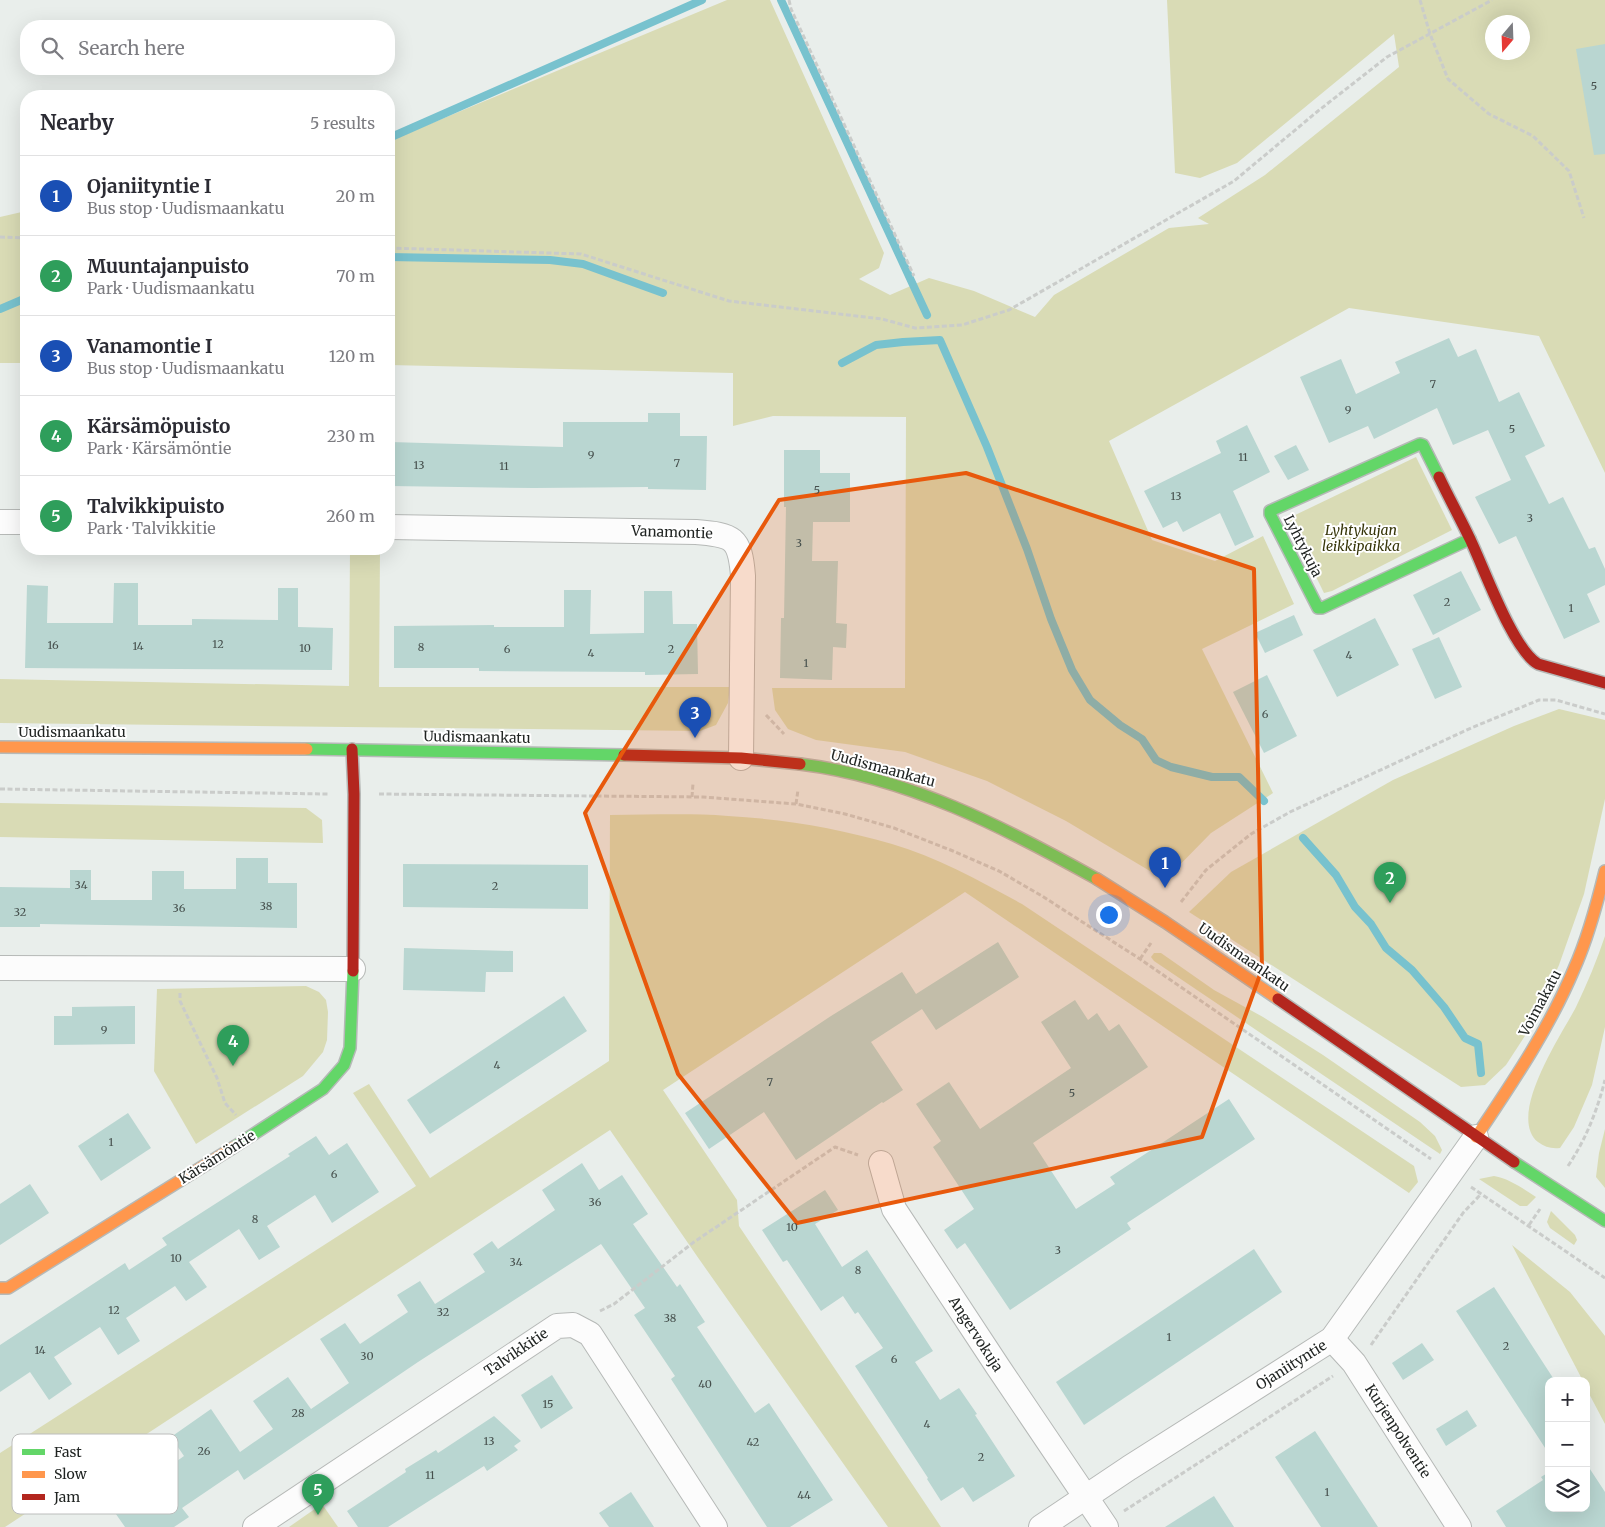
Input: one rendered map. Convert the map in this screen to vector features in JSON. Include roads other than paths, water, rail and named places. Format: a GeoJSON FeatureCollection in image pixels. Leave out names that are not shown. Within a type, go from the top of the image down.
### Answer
{"type":"FeatureCollection","features":[{"type":"Feature","properties":{"kind":"street","name":"Lyhtykuja"},"geometry":{"type":"LineString","coordinates":[[1470,539],[1322,608],[1318,608],[1270,511],[1420,444],[1425,447],[1470,539],[1513,634],[1530,660],[1605,683]]}},
{"type":"Feature","properties":{"kind":"street"},"geometry":{"type":"LineString","coordinates":[[0,522],[20,522]]}},
{"type":"Feature","properties":{"kind":"street","name":"Vanamontie"},"geometry":{"type":"LineString","coordinates":[[395,527],[696,532],[719,534],[734,541],[741,554],[743,576],[741,758]]}},
{"type":"Feature","properties":{"kind":"street","name":"Uudismaankatu"},"geometry":{"type":"LineString","coordinates":[[0,747],[352,748],[741,758],[803,763],[852,772],[929,796],[970,812],[1046,850],[1166,921],[1476,1137],[1605,1221]]}},
{"type":"Feature","properties":{"kind":"street","name":"Kärsämöntie"},"geometry":{"type":"LineString","coordinates":[[0,1288],[8,1288],[254,1134],[323,1088],[344,1065],[350,1048],[353,969],[354,794],[352,748]]}},
{"type":"Feature","properties":{"kind":"street","name":"Voimakatu"},"geometry":{"type":"LineString","coordinates":[[1476,1137],[1544,1030],[1568,983],[1592,918],[1605,871]]}},
{"type":"Feature","properties":{"kind":"street"},"geometry":{"type":"LineString","coordinates":[[0,968],[353,969]]}},
{"type":"Feature","properties":{"kind":"street","name":"Ojaniityntie"},"geometry":{"type":"LineString","coordinates":[[1041,1527],[1332,1339],[1476,1137]]}},
{"type":"Feature","properties":{"kind":"street","name":"Angervokuja"},"geometry":{"type":"LineString","coordinates":[[881,1163],[894,1209],[1085,1497]]}},
{"type":"Feature","properties":{"kind":"street","name":"Talvikkitie"},"geometry":{"type":"LineString","coordinates":[[255,1527],[557,1326],[573,1325],[590,1334],[715,1527]]}},
{"type":"Feature","properties":{"kind":"street","name":"Kurjenpolventie"},"geometry":{"type":"LineString","coordinates":[[1332,1339],[1354,1363],[1459,1527]]}},
{"type":"Feature","properties":{"kind":"street"},"geometry":{"type":"LineString","coordinates":[[1085,1497],[1112,1521]]}},
{"type":"Feature","properties":{"kind":"waterway"},"geometry":{"type":"LineString","coordinates":[[395,135],[702,0]]}},
{"type":"Feature","properties":{"kind":"waterway"},"geometry":{"type":"LineString","coordinates":[[781,0],[927,315]]}},
{"type":"Feature","properties":{"kind":"waterway"},"geometry":{"type":"LineString","coordinates":[[395,257],[550,260],[583,264],[663,293]]}},
{"type":"Feature","properties":{"kind":"waterway"},"geometry":{"type":"LineString","coordinates":[[0,309],[20,301]]}},
{"type":"Feature","properties":{"kind":"waterway"},"geometry":{"type":"LineString","coordinates":[[842,363],[876,345],[940,340],[987,447],[1072,670],[1090,700],[1120,725],[1142,739],[1156,760],[1171,767],[1212,777],[1239,777],[1264,801]]}},
{"type":"Feature","properties":{"kind":"waterway"},"geometry":{"type":"LineString","coordinates":[[1303,838],[1336,875],[1355,907],[1371,924],[1386,948],[1412,970],[1444,1007],[1465,1038],[1478,1044],[1481,1073]]}},
{"type":"Feature","properties":{"kind":"place","name":"Vanamontie I"},"geometry":{"type":"Point","coordinates":[695,738]}},
{"type":"Feature","properties":{"kind":"place","name":"Ojaniityntie I"},"geometry":{"type":"Point","coordinates":[1165,888]}},
{"type":"Feature","properties":{"kind":"place","name":"Muuntajanpuisto"},"geometry":{"type":"Point","coordinates":[1390,903]}},
{"type":"Feature","properties":{"kind":"place","name":"Kärsämöpuisto"},"geometry":{"type":"Point","coordinates":[233,1066]}},
{"type":"Feature","properties":{"kind":"place","name":"Talvikkipuisto"},"geometry":{"type":"Point","coordinates":[318,1515]}},
{"type":"Feature","properties":{"kind":"park label","name":"Lyhtykujan leikkipaikka"},"geometry":{"type":"Point","coordinates":[1361,538]}}]}
